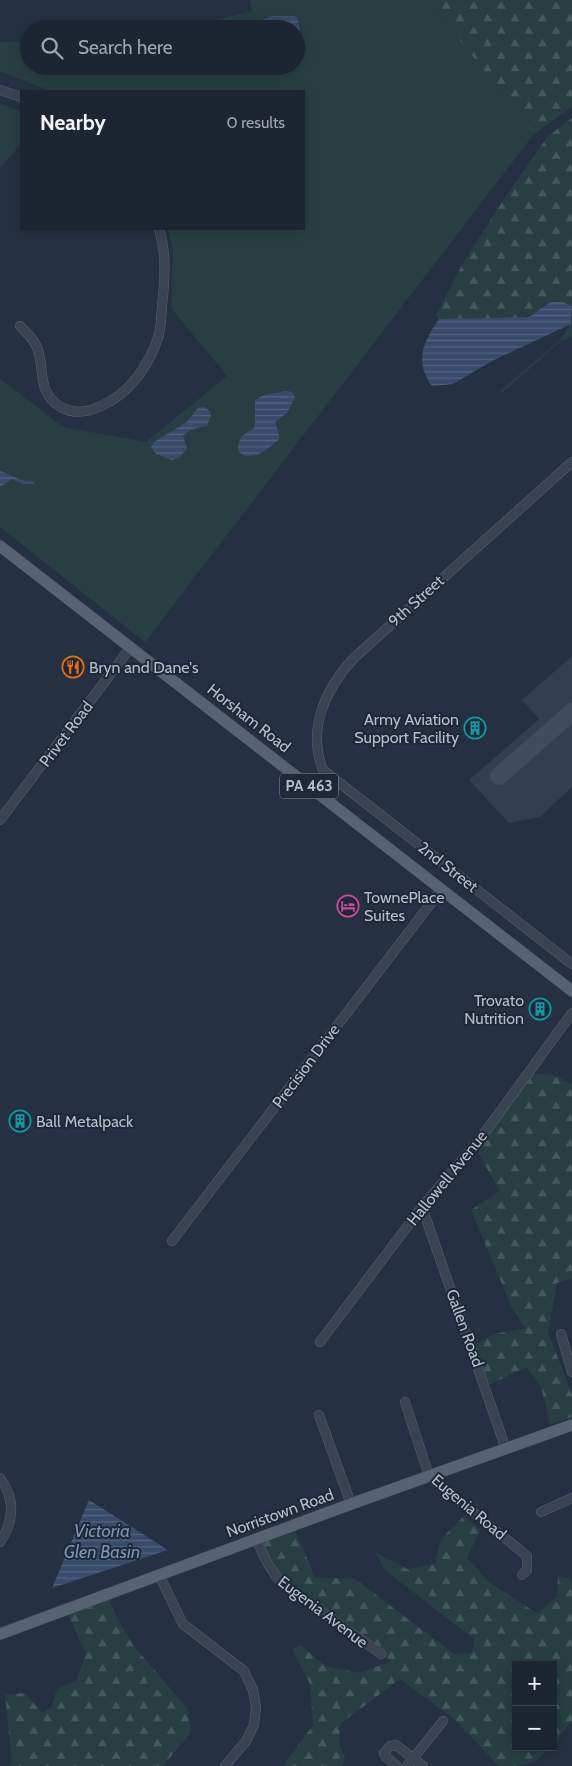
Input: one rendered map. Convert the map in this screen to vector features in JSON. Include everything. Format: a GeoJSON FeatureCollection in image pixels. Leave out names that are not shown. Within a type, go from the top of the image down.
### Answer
{"type":"FeatureCollection","features":[{"type":"Feature","properties":{"kind":"main road","name":"Horsham Road"},"geometry":{"type":"LineString","coordinates":[[0,546],[572,991]]}},
{"type":"Feature","properties":{"kind":"main road","name":"Norristown Road"},"geometry":{"type":"LineString","coordinates":[[0,1634],[351,1504],[572,1425]]}},
{"type":"Feature","properties":{"kind":"street"},"geometry":{"type":"LineString","coordinates":[[0,90],[20,97]]}},
{"type":"Feature","properties":{"kind":"street"},"geometry":{"type":"LineString","coordinates":[[20,326],[32,338],[38,350],[43,387],[51,400],[63,408],[78,412],[92,410],[113,401],[134,382],[146,366],[158,337],[166,272],[164,243],[159,230]]}},
{"type":"Feature","properties":{"kind":"street","name":"9th Street"},"geometry":{"type":"LineString","coordinates":[[323,770],[317,750],[316,730],[324,701],[339,674],[361,650],[572,462]]}},
{"type":"Feature","properties":{"kind":"street","name":"Privet Road"},"geometry":{"type":"LineString","coordinates":[[0,820],[131,647]]}},
{"type":"Feature","properties":{"kind":"street","name":"2nd Street"},"geometry":{"type":"LineString","coordinates":[[323,770],[572,964]]}},
{"type":"Feature","properties":{"kind":"street","name":"Precision Drive"},"geometry":{"type":"LineString","coordinates":[[172,1241],[441,890]]}},
{"type":"Feature","properties":{"kind":"street","name":"Hallowell Avenue"},"geometry":{"type":"LineString","coordinates":[[320,1342],[422,1207],[480,1139],[572,1014]]}},
{"type":"Feature","properties":{"kind":"street","name":"Gallen Road"},"geometry":{"type":"LineString","coordinates":[[422,1207],[506,1449]]}},
{"type":"Feature","properties":{"kind":"street"},"geometry":{"type":"LineString","coordinates":[[562,1334],[572,1372]]}},
{"type":"Feature","properties":{"kind":"street","name":"Eugenia Road"},"geometry":{"type":"LineString","coordinates":[[405,1402],[429,1476],[527,1556],[527,1570],[522,1575]]}},
{"type":"Feature","properties":{"kind":"street"},"geometry":{"type":"LineString","coordinates":[[319,1414],[351,1504]]}},
{"type":"Feature","properties":{"kind":"street"},"geometry":{"type":"LineString","coordinates":[[0,1478],[11,1500],[12,1509],[9,1525],[0,1542]]}},
{"type":"Feature","properties":{"kind":"street"},"geometry":{"type":"LineString","coordinates":[[541,1512],[572,1498]]}},
{"type":"Feature","properties":{"kind":"street","name":"Eugenia Avenue"},"geometry":{"type":"LineString","coordinates":[[256,1539],[266,1563],[273,1574],[284,1585],[381,1654]]}},
{"type":"Feature","properties":{"kind":"street"},"geometry":{"type":"LineString","coordinates":[[159,1575],[184,1624],[244,1671],[253,1690],[256,1706],[254,1725],[246,1741],[225,1766]]}},
{"type":"Feature","properties":{"kind":"street"},"geometry":{"type":"LineString","coordinates":[[407,1766],[443,1721]]}},
{"type":"Feature","properties":{"kind":"street"},"geometry":{"type":"LineString","coordinates":[[396,1766],[386,1757],[384,1752],[396,1744],[423,1766]]}},
{"type":"Feature","properties":{"kind":"shaded area"},"geometry":{"type":"Polygon","coordinates":[[[572,656],[572,787],[540,817],[509,823],[469,780],[539,719],[522,700],[572,656]]]}},
{"type":"Feature","properties":{"kind":"green space"},"geometry":{"type":"Polygon","coordinates":[[[250,0],[428,0],[534,134],[145,642],[0,527],[0,379],[63,427],[146,442],[227,376],[171,308],[173,249],[167,230],[305,230],[305,90],[48,90],[0,71],[0,42],[20,42],[20,75],[305,75],[305,20],[215,20],[252,11],[250,0]]]}},
{"type":"Feature","properties":{"kind":"green space"},"geometry":{"type":"Polygon","coordinates":[[[428,0],[572,0],[572,107],[534,134],[428,0]]]}},
{"type":"Feature","properties":{"kind":"green space"},"geometry":{"type":"Polygon","coordinates":[[[0,104],[20,112],[20,145],[0,168],[0,104]]]}},
{"type":"Feature","properties":{"kind":"green space"},"geometry":{"type":"Polygon","coordinates":[[[572,118],[572,306],[563,302],[544,304],[538,313],[516,318],[439,319],[436,315],[462,265],[502,202],[548,136],[572,118]]]}},
{"type":"Feature","properties":{"kind":"green space"},"geometry":{"type":"Polygon","coordinates":[[[572,322],[572,337],[562,340],[502,393],[500,391],[560,340],[572,322]]]}},
{"type":"Feature","properties":{"kind":"green space"},"geometry":{"type":"Polygon","coordinates":[[[528,1073],[553,1075],[572,1084],[572,1278],[557,1283],[548,1332],[572,1395],[572,1417],[550,1424],[541,1387],[527,1367],[486,1386],[471,1346],[495,1334],[525,1328],[511,1306],[471,1210],[500,1191],[474,1146],[528,1073]]]}},
{"type":"Feature","properties":{"kind":"green space"},"geometry":{"type":"Polygon","coordinates":[[[464,1516],[480,1530],[467,1558],[489,1582],[538,1614],[557,1596],[558,1576],[570,1578],[572,1582],[572,1721],[557,1739],[557,1661],[512,1661],[512,1751],[547,1751],[529,1764],[499,1766],[453,1718],[400,1679],[340,1724],[339,1744],[345,1758],[342,1766],[283,1766],[313,1725],[310,1684],[292,1649],[301,1645],[325,1666],[360,1673],[391,1661],[269,1568],[260,1538],[293,1525],[315,1577],[355,1579],[454,1654],[472,1653],[474,1639],[385,1570],[376,1553],[407,1569],[435,1564],[441,1539],[464,1516]]]}},
{"type":"Feature","properties":{"kind":"green space"},"geometry":{"type":"Polygon","coordinates":[[[107,1594],[117,1618],[133,1645],[187,1708],[191,1732],[163,1766],[6,1766],[12,1764],[5,1695],[25,1693],[42,1713],[51,1707],[57,1689],[76,1681],[86,1654],[66,1610],[107,1594]]]}},
{"type":"Feature","properties":{"kind":"water"},"geometry":{"type":"Polygon","coordinates":[[[273,16],[295,16],[298,20],[263,20],[273,16]]]}},
{"type":"Feature","properties":{"kind":"water"},"geometry":{"type":"Polygon","coordinates":[[[552,302],[563,302],[572,306],[571,324],[492,361],[453,384],[432,386],[426,377],[423,369],[423,352],[425,344],[439,319],[528,317],[552,302]]]}},
{"type":"Feature","properties":{"kind":"water"},"geometry":{"type":"Polygon","coordinates":[[[285,391],[292,392],[295,397],[287,413],[275,422],[280,438],[256,455],[247,456],[241,453],[238,448],[239,442],[255,425],[255,400],[266,395],[285,391]]]}},
{"type":"Feature","properties":{"kind":"water"},"geometry":{"type":"Polygon","coordinates":[[[204,407],[210,411],[211,416],[207,426],[194,429],[183,436],[187,448],[180,457],[172,460],[156,454],[151,447],[154,442],[187,422],[198,408],[204,407]]]}},
{"type":"Feature","properties":{"kind":"water"},"geometry":{"type":"Polygon","coordinates":[[[0,471],[20,479],[32,481],[35,484],[23,484],[12,479],[0,487],[0,471]]]}},
{"type":"Feature","properties":{"kind":"water","name":"Victoria Glen Basin"},"geometry":{"type":"Polygon","coordinates":[[[89,1500],[168,1550],[52,1588],[89,1500]]]}},
{"type":"Feature","properties":{"kind":"taxiway"},"geometry":{"type":"LineString","coordinates":[[499,776],[572,712]]}},
{"type":"Feature","properties":{"kind":"place","name":"Bryn and Dane's"},"geometry":{"type":"Point","coordinates":[73,667]}},
{"type":"Feature","properties":{"kind":"place","name":"Army Aviation Support Facility"},"geometry":{"type":"Point","coordinates":[475,728]}},
{"type":"Feature","properties":{"kind":"place","name":"TownePlace Suites"},"geometry":{"type":"Point","coordinates":[348,906]}},
{"type":"Feature","properties":{"kind":"place","name":"Trovato Nutrition"},"geometry":{"type":"Point","coordinates":[540,1009]}},
{"type":"Feature","properties":{"kind":"place","name":"Ball Metalpack"},"geometry":{"type":"Point","coordinates":[20,1121]}}]}
